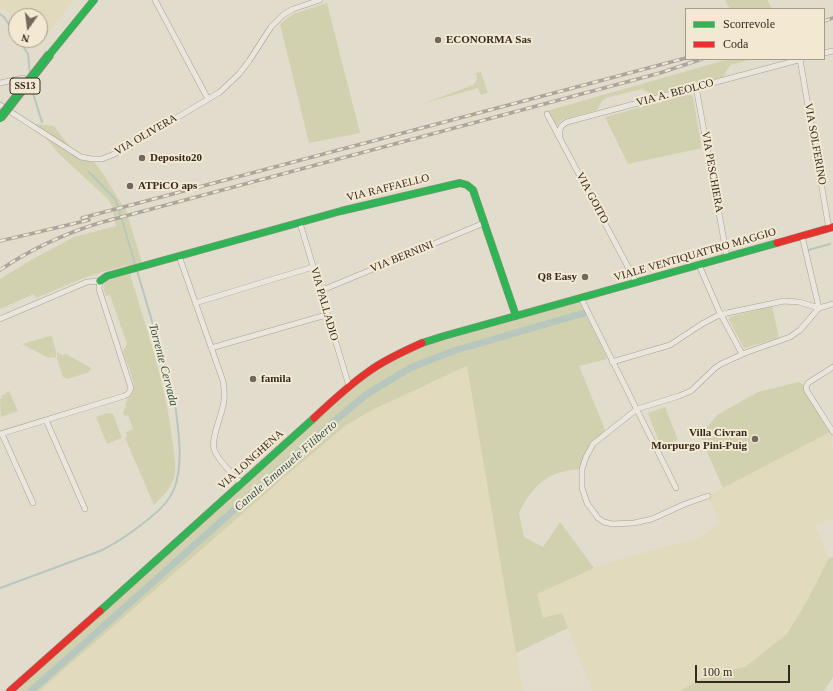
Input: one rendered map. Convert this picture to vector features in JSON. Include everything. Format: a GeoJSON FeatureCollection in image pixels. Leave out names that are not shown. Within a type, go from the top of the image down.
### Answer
{"type":"FeatureCollection","features":[{"type":"Feature","properties":{"kind":"street","name":"SS13"},"geometry":{"type":"LineString","coordinates":[[0,118],[94,0]]}},
{"type":"Feature","properties":{"kind":"street"},"geometry":{"type":"LineString","coordinates":[[155,0],[208,99]]}},
{"type":"Feature","properties":{"kind":"street","name":"VIA OLIVERA"},"geometry":{"type":"LineString","coordinates":[[0,105],[76,155],[92,160],[102,159],[112,155],[220,92],[239,74],[271,28],[283,15],[300,6],[320,0]]}},
{"type":"Feature","properties":{"kind":"street","name":"VIA A. BEOLCO"},"geometry":{"type":"LineString","coordinates":[[560,137],[560,129],[563,124],[567,122],[797,60]]}},
{"type":"Feature","properties":{"kind":"street","name":"VIA SOLFERINO"},"geometry":{"type":"LineString","coordinates":[[801,60],[831,228]]}},
{"type":"Feature","properties":{"kind":"street"},"geometry":{"type":"LineString","coordinates":[[0,83],[23,78]]}},
{"type":"Feature","properties":{"kind":"street","name":"VIA PESCHIERA"},"geometry":{"type":"LineString","coordinates":[[696,87],[727,257]]}},
{"type":"Feature","properties":{"kind":"street","name":"VIA GOITO"},"geometry":{"type":"LineString","coordinates":[[547,114],[636,282]]}},
{"type":"Feature","properties":{"kind":"street","name":"VIA RAFFAELLO"},"geometry":{"type":"LineString","coordinates":[[100,281],[107,276],[341,211],[458,182],[470,186],[473,190],[516,316]]}},
{"type":"Feature","properties":{"kind":"street","name":"VIA PALLADIO"},"geometry":{"type":"LineString","coordinates":[[300,223],[348,386]]}},
{"type":"Feature","properties":{"kind":"street","name":"VIA BERNINI"},"geometry":{"type":"LineString","coordinates":[[320,291],[484,223]]}},
{"type":"Feature","properties":{"kind":"street","name":"VIALE VENTIQUATTRO MAGGIO"},"geometry":{"type":"LineString","coordinates":[[543,308],[831,228]]}},
{"type":"Feature","properties":{"kind":"street"},"geometry":{"type":"LineString","coordinates":[[802,236],[820,308]]}},
{"type":"Feature","properties":{"kind":"street"},"geometry":{"type":"LineString","coordinates":[[179,256],[223,381],[223,405],[214,437],[214,449],[221,460],[242,484]]}},
{"type":"Feature","properties":{"kind":"street"},"geometry":{"type":"LineString","coordinates":[[699,265],[721,315],[742,354]]}},
{"type":"Feature","properties":{"kind":"street"},"geometry":{"type":"LineString","coordinates":[[195,303],[313,267]]}},
{"type":"Feature","properties":{"kind":"street"},"geometry":{"type":"LineString","coordinates":[[0,319],[87,282],[100,281],[99,289],[130,383],[131,390],[124,396],[1,434],[33,503]]}},
{"type":"Feature","properties":{"kind":"street"},"geometry":{"type":"LineString","coordinates":[[581,298],[676,488]]}},
{"type":"Feature","properties":{"kind":"street"},"geometry":{"type":"LineString","coordinates":[[612,362],[670,345],[702,324],[721,315],[784,301],[799,302],[820,308]]}},
{"type":"Feature","properties":{"kind":"street"},"geometry":{"type":"LineString","coordinates":[[708,496],[678,506],[652,519],[634,523],[612,524],[604,522],[598,518],[587,503],[582,488],[582,469],[593,444],[637,409],[691,391],[715,368],[742,354],[790,337],[800,330],[820,308],[833,304]]}},
{"type":"Feature","properties":{"kind":"street","name":"VIA LONGHENA"},"geometry":{"type":"LineString","coordinates":[[10,691],[242,484],[348,386],[388,360],[423,343],[543,308]]}},
{"type":"Feature","properties":{"kind":"street"},"geometry":{"type":"LineString","coordinates":[[211,348],[326,314]]}},
{"type":"Feature","properties":{"kind":"street"},"geometry":{"type":"LineString","coordinates":[[833,367],[808,383],[806,387],[807,391],[833,432]]}},
{"type":"Feature","properties":{"kind":"street"},"geometry":{"type":"LineString","coordinates":[[46,420],[85,509]]}},
{"type":"Feature","properties":{"kind":"shaded area"},"geometry":{"type":"Polygon","coordinates":[[[0,0],[74,0],[48,33],[48,8],[8,8],[8,13],[0,6],[0,0]]]}},
{"type":"Feature","properties":{"kind":"shaded area"},"geometry":{"type":"Polygon","coordinates":[[[468,366],[523,691],[39,691],[345,426],[372,410],[468,366]]]}},
{"type":"Feature","properties":{"kind":"shaded area"},"geometry":{"type":"Polygon","coordinates":[[[832,431],[833,518],[815,526],[829,558],[808,599],[787,634],[745,667],[721,672],[701,679],[680,691],[592,691],[562,613],[543,618],[537,594],[602,564],[696,539],[720,524],[708,496],[832,431]]]}},
{"type":"Feature","properties":{"kind":"green space"},"geometry":{"type":"Polygon","coordinates":[[[725,0],[767,0],[771,8],[729,8],[725,0]]]}},
{"type":"Feature","properties":{"kind":"green space"},"geometry":{"type":"Polygon","coordinates":[[[327,3],[360,133],[309,143],[280,24],[293,14],[327,3]]]}},
{"type":"Feature","properties":{"kind":"green space"},"geometry":{"type":"Polygon","coordinates":[[[726,60],[749,60],[730,65],[723,77],[653,95],[642,89],[606,98],[602,101],[597,110],[562,120],[556,126],[554,126],[547,111],[726,60]]]}},
{"type":"Feature","properties":{"kind":"green space"},"geometry":{"type":"Polygon","coordinates":[[[481,72],[488,93],[481,95],[478,88],[422,104],[473,85],[477,80],[476,73],[481,72]]]}},
{"type":"Feature","properties":{"kind":"green space"},"geometry":{"type":"Polygon","coordinates":[[[686,95],[691,95],[693,98],[702,148],[628,164],[605,117],[686,95]]]}},
{"type":"Feature","properties":{"kind":"green space"},"geometry":{"type":"Polygon","coordinates":[[[27,123],[54,126],[76,155],[92,159],[125,207],[143,266],[129,270],[127,265],[86,277],[36,298],[34,294],[0,309],[0,279],[31,260],[74,237],[116,226],[112,206],[108,199],[59,154],[41,132],[27,123]]]}},
{"type":"Feature","properties":{"kind":"green space"},"geometry":{"type":"Polygon","coordinates":[[[130,274],[160,376],[169,418],[175,459],[174,478],[166,493],[154,505],[125,438],[127,436],[126,432],[133,429],[128,415],[124,416],[123,412],[126,407],[126,401],[134,391],[134,384],[123,351],[127,344],[110,295],[106,296],[104,288],[104,284],[107,280],[130,274]]]}},
{"type":"Feature","properties":{"kind":"green space"},"geometry":{"type":"Polygon","coordinates":[[[581,298],[587,310],[586,315],[607,358],[579,366],[604,427],[605,434],[593,444],[582,469],[560,472],[543,480],[530,494],[519,513],[524,537],[543,547],[560,522],[594,568],[537,594],[543,618],[562,613],[568,628],[516,653],[467,366],[372,410],[345,426],[39,691],[16,691],[339,394],[411,348],[581,298]]]}},
{"type":"Feature","properties":{"kind":"green space"},"geometry":{"type":"Polygon","coordinates":[[[772,306],[779,338],[744,348],[729,320],[730,317],[772,306]]]}},
{"type":"Feature","properties":{"kind":"green space"},"geometry":{"type":"Polygon","coordinates":[[[50,336],[52,337],[56,351],[56,358],[49,358],[22,344],[50,336]]]}},
{"type":"Feature","properties":{"kind":"green space"},"geometry":{"type":"Polygon","coordinates":[[[57,352],[62,355],[66,354],[91,368],[89,372],[68,379],[63,377],[57,359],[57,352]]]}},
{"type":"Feature","properties":{"kind":"green space"},"geometry":{"type":"Polygon","coordinates":[[[799,382],[806,387],[832,431],[723,488],[700,436],[717,415],[758,392],[799,382]]]}},
{"type":"Feature","properties":{"kind":"green space"},"geometry":{"type":"Polygon","coordinates":[[[9,391],[18,411],[1,417],[1,395],[6,394],[6,392],[9,391]]]}},
{"type":"Feature","properties":{"kind":"green space"},"geometry":{"type":"Polygon","coordinates":[[[665,407],[678,440],[661,447],[648,413],[665,407]]]}},
{"type":"Feature","properties":{"kind":"green space"},"geometry":{"type":"Polygon","coordinates":[[[107,413],[113,414],[122,438],[107,444],[96,417],[107,413]]]}},
{"type":"Feature","properties":{"kind":"green space"},"geometry":{"type":"Polygon","coordinates":[[[833,557],[833,677],[824,691],[680,691],[701,679],[721,672],[745,667],[787,634],[808,599],[829,558],[833,557]]]}},
{"type":"Feature","properties":{"kind":"waterway","name":"Torrente Cervada"},"geometry":{"type":"LineString","coordinates":[[0,14],[8,23]]}},
{"type":"Feature","properties":{"kind":"waterway","name":"Torrente Cervada"},"geometry":{"type":"LineString","coordinates":[[24,48],[28,54],[30,75]]}},
{"type":"Feature","properties":{"kind":"waterway","name":"Torrente Cervada"},"geometry":{"type":"LineString","coordinates":[[31,83],[42,122]]}},
{"type":"Feature","properties":{"kind":"waterway","name":"Torrente Cervada"},"geometry":{"type":"LineString","coordinates":[[0,588],[100,551],[126,536],[151,517],[168,500],[174,489],[177,478],[180,455],[174,395],[116,200],[89,172]]}},
{"type":"Feature","properties":{"kind":"waterway","name":"Canale Emanuele Filiberto"},"geometry":{"type":"LineString","coordinates":[[808,250],[830,244]]}},
{"type":"Feature","properties":{"kind":"waterway","name":"Canale Emanuele Filiberto"},"geometry":{"type":"LineString","coordinates":[[31,691],[282,467],[367,394],[410,368],[453,351],[584,313]]}},
{"type":"Feature","properties":{"kind":"railway"},"geometry":{"type":"LineString","coordinates":[[825,21],[833,18]]}},
{"type":"Feature","properties":{"kind":"railway"},"geometry":{"type":"LineString","coordinates":[[82,218],[685,58]]}},
{"type":"Feature","properties":{"kind":"railway"},"geometry":{"type":"LineString","coordinates":[[0,270],[24,255],[48,243],[99,223],[660,73],[699,60]]}},
{"type":"Feature","properties":{"kind":"railway"},"geometry":{"type":"LineString","coordinates":[[0,241],[89,220]]}},
{"type":"Feature","properties":{"kind":"traffic: fast"},"geometry":{"type":"LineString","coordinates":[[50,54],[94,0]]}},
{"type":"Feature","properties":{"kind":"traffic: fast"},"geometry":{"type":"LineString","coordinates":[[0,118],[50,54]]}},
{"type":"Feature","properties":{"kind":"traffic: fast"},"geometry":{"type":"LineString","coordinates":[[100,281],[107,276],[341,211],[460,183],[467,185],[473,190],[516,316]]}},
{"type":"Feature","properties":{"kind":"traffic: fast"},"geometry":{"type":"LineString","coordinates":[[422,343],[777,243]]}},
{"type":"Feature","properties":{"kind":"traffic: fast"},"geometry":{"type":"LineString","coordinates":[[100,611],[314,418]]}},
{"type":"Feature","properties":{"kind":"traffic: jam"},"geometry":{"type":"LineString","coordinates":[[777,243],[833,227]]}},
{"type":"Feature","properties":{"kind":"traffic: jam"},"geometry":{"type":"LineString","coordinates":[[314,418],[361,377],[394,356],[422,343]]}},
{"type":"Feature","properties":{"kind":"traffic: jam"},"geometry":{"type":"LineString","coordinates":[[10,691],[100,611]]}},
{"type":"Feature","properties":{"kind":"place","name":"ECONORMA Sas"},"geometry":{"type":"Point","coordinates":[438,40]}},
{"type":"Feature","properties":{"kind":"place","name":"Deposito20"},"geometry":{"type":"Point","coordinates":[142,158]}},
{"type":"Feature","properties":{"kind":"place","name":"ATPiCO aps"},"geometry":{"type":"Point","coordinates":[130,186]}},
{"type":"Feature","properties":{"kind":"place","name":"Q8 Easy"},"geometry":{"type":"Point","coordinates":[585,277]}},
{"type":"Feature","properties":{"kind":"place","name":"famila"},"geometry":{"type":"Point","coordinates":[253,379]}},
{"type":"Feature","properties":{"kind":"place","name":"Villa Civran Morpurgo Pini-Puig"},"geometry":{"type":"Point","coordinates":[755,439]}}]}
